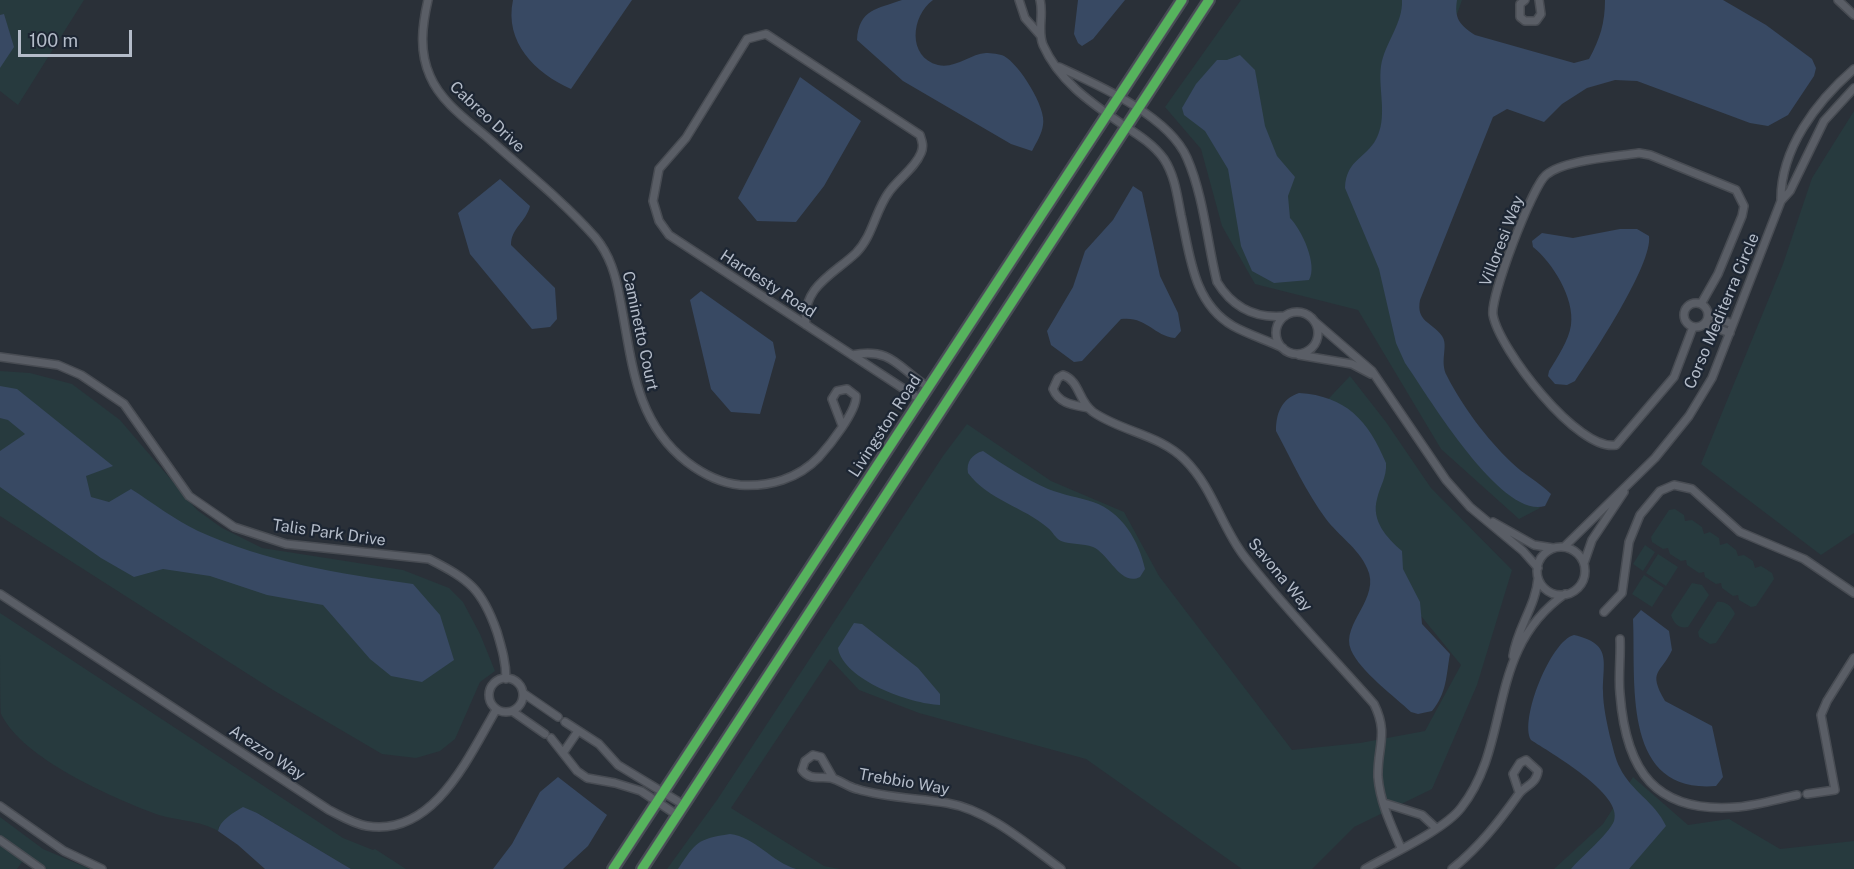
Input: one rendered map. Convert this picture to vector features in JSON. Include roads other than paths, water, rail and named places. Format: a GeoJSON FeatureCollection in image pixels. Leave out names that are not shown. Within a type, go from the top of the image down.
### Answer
{"type":"FeatureCollection","features":[{"type":"Feature","properties":{"kind":"main road","name":"Livingston Road"},"geometry":{"type":"LineString","coordinates":[[613,869],[1182,0]]}},
{"type":"Feature","properties":{"kind":"main road"},"geometry":{"type":"LineString","coordinates":[[642,869],[1209,0]]}},
{"type":"Feature","properties":{"kind":"street","name":"Cabreo Drive"},"geometry":{"type":"LineString","coordinates":[[428,0],[422,33],[423,50],[426,66],[437,89],[446,101],[534,178]]}},
{"type":"Feature","properties":{"kind":"street"},"geometry":{"type":"LineString","coordinates":[[1020,0],[1025,18],[1040,35],[1072,87],[1154,146],[1172,175],[1192,266],[1203,296],[1220,316],[1234,326],[1294,354],[1352,364],[1379,379]]}},
{"type":"Feature","properties":{"kind":"street"},"geometry":{"type":"LineString","coordinates":[[1040,0],[1042,11],[1040,35]]}},
{"type":"Feature","properties":{"kind":"street"},"geometry":{"type":"LineString","coordinates":[[1525,0],[1520,4],[1520,17],[1531,22],[1536,21],[1541,14],[1539,0]]}},
{"type":"Feature","properties":{"kind":"street"},"geometry":{"type":"LineString","coordinates":[[1838,0],[1854,15]]}},
{"type":"Feature","properties":{"kind":"street","name":"Hardesty Road"},"geometry":{"type":"LineString","coordinates":[[806,325],[805,315],[823,277],[856,253],[868,237],[889,191],[921,154],[923,145],[920,135],[766,34],[747,39],[687,138],[659,170],[653,201],[659,221],[669,235],[806,325],[920,399]]}},
{"type":"Feature","properties":{"kind":"street"},"geometry":{"type":"LineString","coordinates":[[1058,67],[1138,109],[1169,133],[1187,156],[1197,185],[1217,282],[1224,294],[1246,311],[1265,317],[1304,313],[1314,321],[1379,379],[1446,480],[1482,517],[1523,551],[1538,572],[1541,583],[1551,592],[1565,594]]}},
{"type":"Feature","properties":{"kind":"street","name":"Corso Mediterra Circle"},"geometry":{"type":"LineString","coordinates":[[1365,869],[1436,828],[1460,810],[1482,773],[1503,685],[1521,625],[1535,594],[1538,572],[1544,555],[1560,547],[1632,480],[1655,458],[1689,417],[1712,378],[1781,201],[1783,176],[1808,120],[1837,84],[1854,69]]}},
{"type":"Feature","properties":{"kind":"street","name":"Corso Mediterra Circle"},"geometry":{"type":"LineString","coordinates":[[1781,201],[1790,191],[1824,121],[1854,88]]}},
{"type":"Feature","properties":{"kind":"street","name":"Villoresi Way"},"geometry":{"type":"LineString","coordinates":[[1639,153],[1650,155],[1737,190],[1744,206],[1726,258],[1701,304],[1692,304],[1684,312],[1685,321],[1693,327],[1674,377],[1616,445],[1601,445],[1591,440],[1549,403],[1514,355],[1496,324],[1493,312],[1495,293],[1519,229],[1537,187],[1545,175],[1559,168],[1639,153]]}},
{"type":"Feature","properties":{"kind":"street","name":"Caminetto Court"},"geometry":{"type":"LineString","coordinates":[[534,178],[594,236],[608,254],[617,283],[633,374],[641,401],[651,421],[676,453],[703,474],[729,484],[756,486],[778,482],[812,464],[842,424],[856,400],[847,389],[837,391],[832,399],[842,424]]}},
{"type":"Feature","properties":{"kind":"street"},"geometry":{"type":"LineString","coordinates":[[1701,304],[1708,315],[1733,324]]}},
{"type":"Feature","properties":{"kind":"street"},"geometry":{"type":"LineString","coordinates":[[1705,324],[1708,315]]}},
{"type":"Feature","properties":{"kind":"street"},"geometry":{"type":"LineString","coordinates":[[1283,348],[1276,332],[1285,316]]}},
{"type":"Feature","properties":{"kind":"street"},"geometry":{"type":"LineString","coordinates":[[1294,354],[1313,347],[1318,334],[1314,321]]}},
{"type":"Feature","properties":{"kind":"street"},"geometry":{"type":"LineString","coordinates":[[1693,327],[1705,324],[1730,333]]}},
{"type":"Feature","properties":{"kind":"street"},"geometry":{"type":"LineString","coordinates":[[852,355],[872,352],[888,356],[928,387]]}},
{"type":"Feature","properties":{"kind":"street","name":"Talis Park Drive"},"geometry":{"type":"LineString","coordinates":[[0,357],[58,365],[81,375],[124,404],[189,496],[234,526],[286,544],[429,559],[448,568],[485,599],[506,662],[506,679]]}},
{"type":"Feature","properties":{"kind":"street","name":"Savona Way"},"geometry":{"type":"LineString","coordinates":[[1088,408],[1074,381],[1063,375],[1058,378],[1053,389],[1060,400],[1088,408],[1098,415],[1163,442],[1185,460],[1204,483],[1243,555],[1374,704],[1381,719],[1383,735],[1378,774],[1379,791],[1387,818],[1401,848]]}},
{"type":"Feature","properties":{"kind":"street","name":"Corso Mediterra Circle"},"geometry":{"type":"LineString","coordinates":[[1512,661],[1541,616],[1565,594],[1578,587],[1585,574],[1584,566],[1592,540],[1632,480]]}},
{"type":"Feature","properties":{"kind":"street"},"geometry":{"type":"LineString","coordinates":[[1604,612],[1622,593],[1629,542],[1640,515],[1660,490],[1674,485],[1692,489],[1740,532],[1804,559],[1854,593]]}},
{"type":"Feature","properties":{"kind":"street"},"geometry":{"type":"LineString","coordinates":[[1482,517],[1534,545],[1560,547],[1577,553],[1584,566]]}},
{"type":"Feature","properties":{"kind":"street","name":"Arezzo Way"},"geometry":{"type":"LineString","coordinates":[[0,594],[329,810],[368,826],[393,825],[411,819],[430,807],[469,755],[496,710]]}},
{"type":"Feature","properties":{"kind":"street"},"geometry":{"type":"LineString","coordinates":[[1620,639],[1620,696],[1627,740],[1637,766],[1655,786],[1680,801],[1707,807],[1740,807],[1797,795]]}},
{"type":"Feature","properties":{"kind":"street"},"geometry":{"type":"LineString","coordinates":[[1807,794],[1835,790],[1821,715],[1827,701],[1854,658]]}},
{"type":"Feature","properties":{"kind":"street"},"geometry":{"type":"LineString","coordinates":[[677,815],[660,797],[618,765],[599,744],[523,693],[519,684],[506,679],[495,682],[489,691],[490,701],[496,710],[512,711],[548,736],[577,771],[587,778],[625,786],[660,797],[684,805]]}},
{"type":"Feature","properties":{"kind":"street"},"geometry":{"type":"LineString","coordinates":[[512,711],[520,704],[523,693]]}},
{"type":"Feature","properties":{"kind":"street"},"geometry":{"type":"LineString","coordinates":[[563,753],[578,731]]}},
{"type":"Feature","properties":{"kind":"street","name":"Trebbio Way"},"geometry":{"type":"LineString","coordinates":[[833,778],[821,757],[813,755],[805,761],[802,767],[805,774],[815,778],[833,778],[857,789],[878,794],[950,803],[996,822],[1061,869]]}},
{"type":"Feature","properties":{"kind":"street"},"geometry":{"type":"LineString","coordinates":[[1452,869],[1484,841],[1504,818],[1519,792],[1537,777],[1536,766],[1526,760],[1520,762],[1513,774],[1519,792]]}},
{"type":"Feature","properties":{"kind":"street"},"geometry":{"type":"LineString","coordinates":[[1384,803],[1422,815],[1436,828]]}},
{"type":"Feature","properties":{"kind":"street"},"geometry":{"type":"LineString","coordinates":[[0,806],[64,851],[102,869]]}},
{"type":"Feature","properties":{"kind":"street"},"geometry":{"type":"LineString","coordinates":[[0,840],[41,869]]}},
{"type":"Feature","properties":{"kind":"water"},"geometry":{"type":"Polygon","coordinates":[[[513,0],[632,0],[571,89],[545,74],[525,54],[513,29],[511,15],[513,0]]]}},
{"type":"Feature","properties":{"kind":"water"},"geometry":{"type":"Polygon","coordinates":[[[902,0],[933,0],[920,16],[916,36],[921,54],[928,61],[944,66],[990,53],[1004,56],[1017,68],[1031,87],[1043,117],[1041,132],[1032,151],[1011,144],[903,81],[857,40],[861,22],[866,16],[877,8],[902,0]]]}},
{"type":"Feature","properties":{"kind":"water"},"geometry":{"type":"Polygon","coordinates":[[[1078,0],[1125,0],[1093,39],[1082,46],[1074,34],[1078,0]]]}},
{"type":"Feature","properties":{"kind":"water"},"geometry":{"type":"Polygon","coordinates":[[[1402,0],[1457,0],[1456,12],[1459,21],[1475,35],[1574,63],[1589,59],[1593,52],[1603,24],[1605,0],[1723,0],[1766,25],[1812,59],[1816,68],[1814,76],[1788,115],[1768,126],[1750,123],[1637,81],[1615,80],[1587,88],[1562,104],[1544,122],[1507,109],[1493,117],[1419,307],[1425,321],[1438,331],[1444,340],[1445,370],[1460,399],[1484,433],[1502,453],[1551,494],[1545,506],[1527,505],[1508,494],[1487,475],[1447,426],[1405,363],[1396,343],[1379,269],[1345,188],[1349,170],[1374,143],[1381,127],[1381,66],[1400,17],[1402,0]]]}},
{"type":"Feature","properties":{"kind":"water"},"geometry":{"type":"Polygon","coordinates":[[[4,14],[14,47],[0,68],[0,15],[4,14]]]}},
{"type":"Feature","properties":{"kind":"water"},"geometry":{"type":"Polygon","coordinates":[[[1240,55],[1255,70],[1265,126],[1277,156],[1295,177],[1288,196],[1290,218],[1295,223],[1310,257],[1312,266],[1309,280],[1274,283],[1252,271],[1241,246],[1228,169],[1205,131],[1184,115],[1182,108],[1196,84],[1217,60],[1227,60],[1240,55]]]}},
{"type":"Feature","properties":{"kind":"water"},"geometry":{"type":"Polygon","coordinates":[[[800,77],[861,121],[824,186],[796,222],[757,221],[738,198],[800,77]]]}},
{"type":"Feature","properties":{"kind":"water"},"geometry":{"type":"Polygon","coordinates":[[[500,179],[530,206],[513,234],[511,245],[555,288],[557,319],[550,327],[532,329],[470,254],[458,213],[500,179]]]}},
{"type":"Feature","properties":{"kind":"water"},"geometry":{"type":"Polygon","coordinates":[[[1133,186],[1142,192],[1160,276],[1178,313],[1181,331],[1175,338],[1137,320],[1121,319],[1082,361],[1074,362],[1051,345],[1047,331],[1073,287],[1085,251],[1113,220],[1133,186]]]}},
{"type":"Feature","properties":{"kind":"water"},"geometry":{"type":"Polygon","coordinates":[[[1620,229],[1637,229],[1649,236],[1648,249],[1642,267],[1620,310],[1575,381],[1567,385],[1555,384],[1548,376],[1549,371],[1568,337],[1571,315],[1566,292],[1561,282],[1548,262],[1533,247],[1532,241],[1542,233],[1573,238],[1620,229]]]}},
{"type":"Feature","properties":{"kind":"water"},"geometry":{"type":"Polygon","coordinates":[[[701,291],[773,342],[776,357],[760,414],[731,412],[711,389],[690,300],[701,291]]]}},
{"type":"Feature","properties":{"kind":"water"},"geometry":{"type":"Polygon","coordinates":[[[0,386],[17,389],[113,466],[86,476],[91,497],[109,502],[131,489],[189,527],[250,551],[331,571],[413,584],[440,615],[454,660],[422,682],[391,676],[370,659],[323,605],[267,595],[210,576],[163,569],[134,577],[101,558],[0,487],[0,451],[25,434],[8,420],[0,418],[0,386]]]}},
{"type":"Feature","properties":{"kind":"water"},"geometry":{"type":"Polygon","coordinates":[[[1299,393],[1330,399],[1353,413],[1371,434],[1386,463],[1376,507],[1378,522],[1386,535],[1402,551],[1403,569],[1420,602],[1422,624],[1450,654],[1441,698],[1432,711],[1418,714],[1411,712],[1369,675],[1351,650],[1349,640],[1351,630],[1366,600],[1370,579],[1367,568],[1354,548],[1331,525],[1312,498],[1276,431],[1277,419],[1284,403],[1299,393]]]}},
{"type":"Feature","properties":{"kind":"water"},"geometry":{"type":"Polygon","coordinates":[[[983,451],[1039,485],[1093,502],[1113,513],[1134,538],[1145,569],[1140,577],[1127,578],[1093,547],[1061,541],[1048,528],[1028,514],[996,497],[976,482],[968,473],[968,465],[976,454],[983,451]]]}},
{"type":"Feature","properties":{"kind":"water"},"geometry":{"type":"Polygon","coordinates":[[[1641,610],[1669,631],[1672,650],[1656,678],[1665,701],[1712,726],[1723,777],[1716,786],[1685,784],[1663,772],[1649,754],[1640,730],[1634,673],[1633,619],[1641,610]]]}},
{"type":"Feature","properties":{"kind":"water"},"geometry":{"type":"Polygon","coordinates":[[[854,623],[862,624],[918,668],[940,694],[940,705],[927,704],[896,695],[865,680],[852,670],[843,660],[838,648],[854,623]]]}},
{"type":"Feature","properties":{"kind":"water"},"geometry":{"type":"Polygon","coordinates":[[[1574,635],[1595,643],[1600,648],[1604,662],[1604,708],[1617,761],[1630,783],[1656,810],[1666,826],[1629,869],[1571,869],[1611,826],[1614,821],[1614,810],[1608,799],[1583,775],[1531,740],[1528,730],[1533,699],[1547,665],[1565,640],[1574,635]]]}},
{"type":"Feature","properties":{"kind":"water"},"geometry":{"type":"Polygon","coordinates":[[[558,777],[607,815],[588,846],[563,869],[493,869],[512,844],[540,792],[558,777]]]}},
{"type":"Feature","properties":{"kind":"water"},"geometry":{"type":"Polygon","coordinates":[[[243,807],[351,869],[265,869],[218,831],[224,820],[243,807]]]}},
{"type":"Feature","properties":{"kind":"water"},"geometry":{"type":"Polygon","coordinates":[[[730,834],[747,840],[787,866],[796,869],[678,869],[698,843],[730,834]]]}}]}
